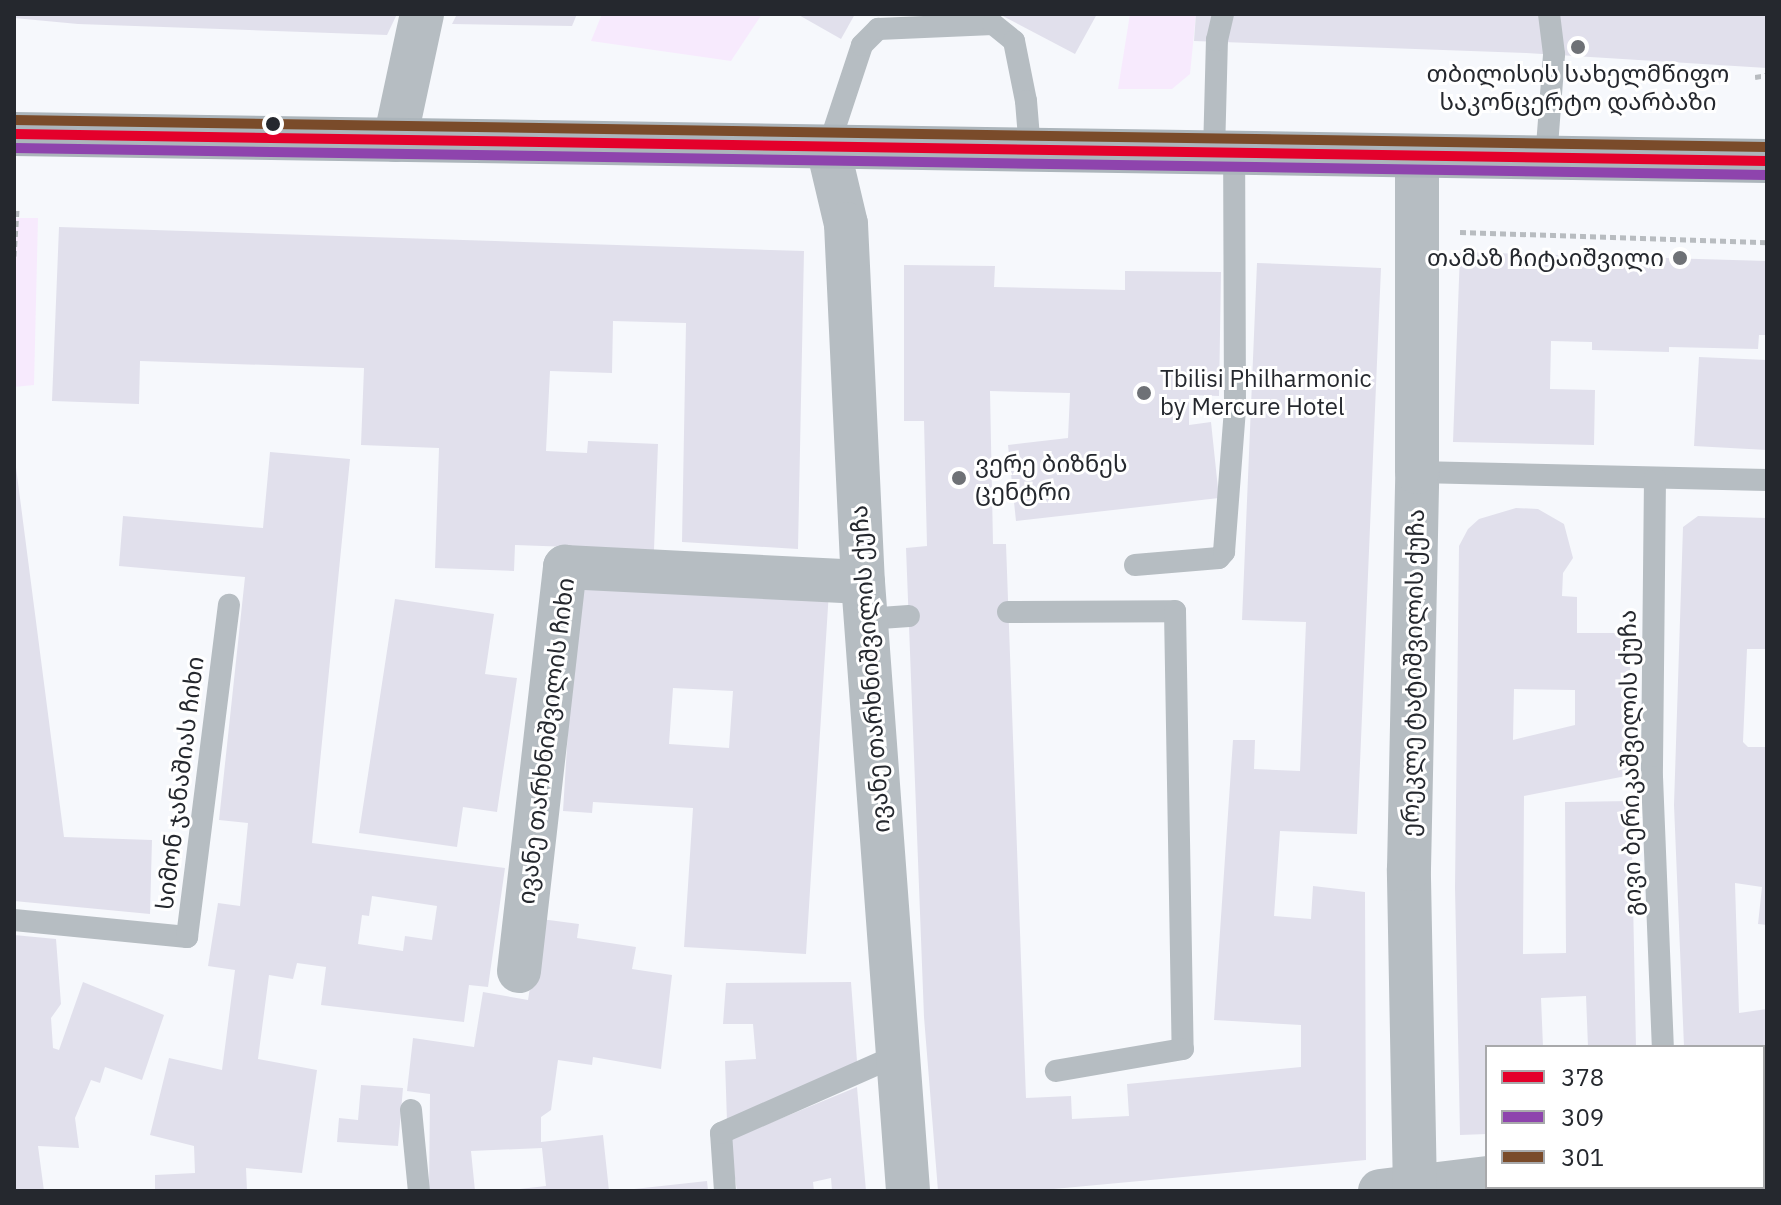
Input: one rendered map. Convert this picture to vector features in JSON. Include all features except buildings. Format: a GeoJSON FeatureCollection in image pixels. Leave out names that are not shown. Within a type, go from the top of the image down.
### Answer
{"type":"FeatureCollection","features":[{"type":"Feature","properties":{"kind":"main road"},"geometry":{"type":"LineString","coordinates":[[14,134],[1767,161]]}},
{"type":"Feature","properties":{"kind":"street"},"geometry":{"type":"LineString","coordinates":[[395,140],[422,14]]}},
{"type":"Feature","properties":{"kind":"street","name":"ივანე თარხნიშვილის ქუჩა"},"geometry":{"type":"LineString","coordinates":[[828,148],[846,224],[864,600],[908,1191]]}},
{"type":"Feature","properties":{"kind":"street","name":"ერეკლე ტატიშვილის ქუჩა"},"geometry":{"type":"LineString","coordinates":[[1403,1190],[1417,472],[1417,156]]}},
{"type":"Feature","properties":{"kind":"street","name":"ივანე თარხნიშვილის ჩიხი"},"geometry":{"type":"LineString","coordinates":[[519,971],[565,567],[864,600]]}},
{"type":"Feature","properties":{"kind":"street"},"geometry":{"type":"LineString","coordinates":[[1403,1190],[1485,1178]]}},
{"type":"Feature","properties":{"kind":"lane"},"geometry":{"type":"LineString","coordinates":[[1135,565],[1219,558],[1224,552],[1235,408],[1217,40],[1223,14]]}},
{"type":"Feature","properties":{"kind":"lane"},"geometry":{"type":"LineString","coordinates":[[1546,159],[1554,54],[1549,14]]}},
{"type":"Feature","properties":{"kind":"lane"},"geometry":{"type":"LineString","coordinates":[[828,148],[862,45],[878,29],[993,24],[1014,41],[1026,101],[1030,150]]}},
{"type":"Feature","properties":{"kind":"lane"},"geometry":{"type":"LineString","coordinates":[[1417,472],[1767,480]]}},
{"type":"Feature","properties":{"kind":"lane","name":"გივი ბერიკაშვილის ქუჩა"},"geometry":{"type":"LineString","coordinates":[[1655,478],[1652,777],[1663,1045]]}},
{"type":"Feature","properties":{"kind":"lane"},"geometry":{"type":"LineString","coordinates":[[864,600],[909,616]]}},
{"type":"Feature","properties":{"kind":"lane","name":"სიმონ ჯანაშიას ჩიხი"},"geometry":{"type":"LineString","coordinates":[[14,920],[187,937],[229,605]]}},
{"type":"Feature","properties":{"kind":"lane"},"geometry":{"type":"LineString","coordinates":[[1008,612],[1175,611],[1183,1049],[1056,1071]]}},
{"type":"Feature","properties":{"kind":"lane"},"geometry":{"type":"LineString","coordinates":[[725,1191],[721,1133],[898,1055]]}},
{"type":"Feature","properties":{"kind":"lane"},"geometry":{"type":"LineString","coordinates":[[411,1110],[419,1191]]}},
{"type":"Feature","properties":{"kind":"path"},"geometry":{"type":"LineString","coordinates":[[1755,77],[1767,75]]}},
{"type":"Feature","properties":{"kind":"path"},"geometry":{"type":"LineString","coordinates":[[14,256],[17,209]]}},
{"type":"Feature","properties":{"kind":"path"},"geometry":{"type":"LineString","coordinates":[[1451,231],[1767,242]]}},
{"type":"Feature","properties":{"kind":"shaded area"},"geometry":{"type":"Polygon","coordinates":[[[602,14],[762,14],[731,61],[591,41],[602,14]]]}},
{"type":"Feature","properties":{"kind":"shaded area"},"geometry":{"type":"Polygon","coordinates":[[[1130,14],[1196,14],[1190,74],[1172,89],[1118,89],[1130,14]]]}},
{"type":"Feature","properties":{"kind":"shaded area"},"geometry":{"type":"Polygon","coordinates":[[[14,218],[38,218],[34,385],[14,387],[14,218]]]}},
{"type":"Feature","properties":{"kind":"transit line","name":"301"},"geometry":{"type":"LineString","coordinates":[[14,120],[1767,147]]}},
{"type":"Feature","properties":{"kind":"transit line","name":"378"},"geometry":{"type":"LineString","coordinates":[[14,134],[1767,161]]}},
{"type":"Feature","properties":{"kind":"transit line","name":"309"},"geometry":{"type":"LineString","coordinates":[[14,148],[1767,175]]}},
{"type":"Feature","properties":{"kind":"place","name":"თბილისის სახელმწიფო საკონცერტო დარბაზი"},"geometry":{"type":"Point","coordinates":[1578,47]}},
{"type":"Feature","properties":{"kind":"place","name":"თამაზ ჩიტაიშვილი"},"geometry":{"type":"Point","coordinates":[1680,258]}},
{"type":"Feature","properties":{"kind":"place","name":"Tbilisi Philharmonic by Mercure Hotel"},"geometry":{"type":"Point","coordinates":[1144,393]}},
{"type":"Feature","properties":{"kind":"place","name":"ვერე ბიზნეს ცენტრი"},"geometry":{"type":"Point","coordinates":[959,478]}}]}
